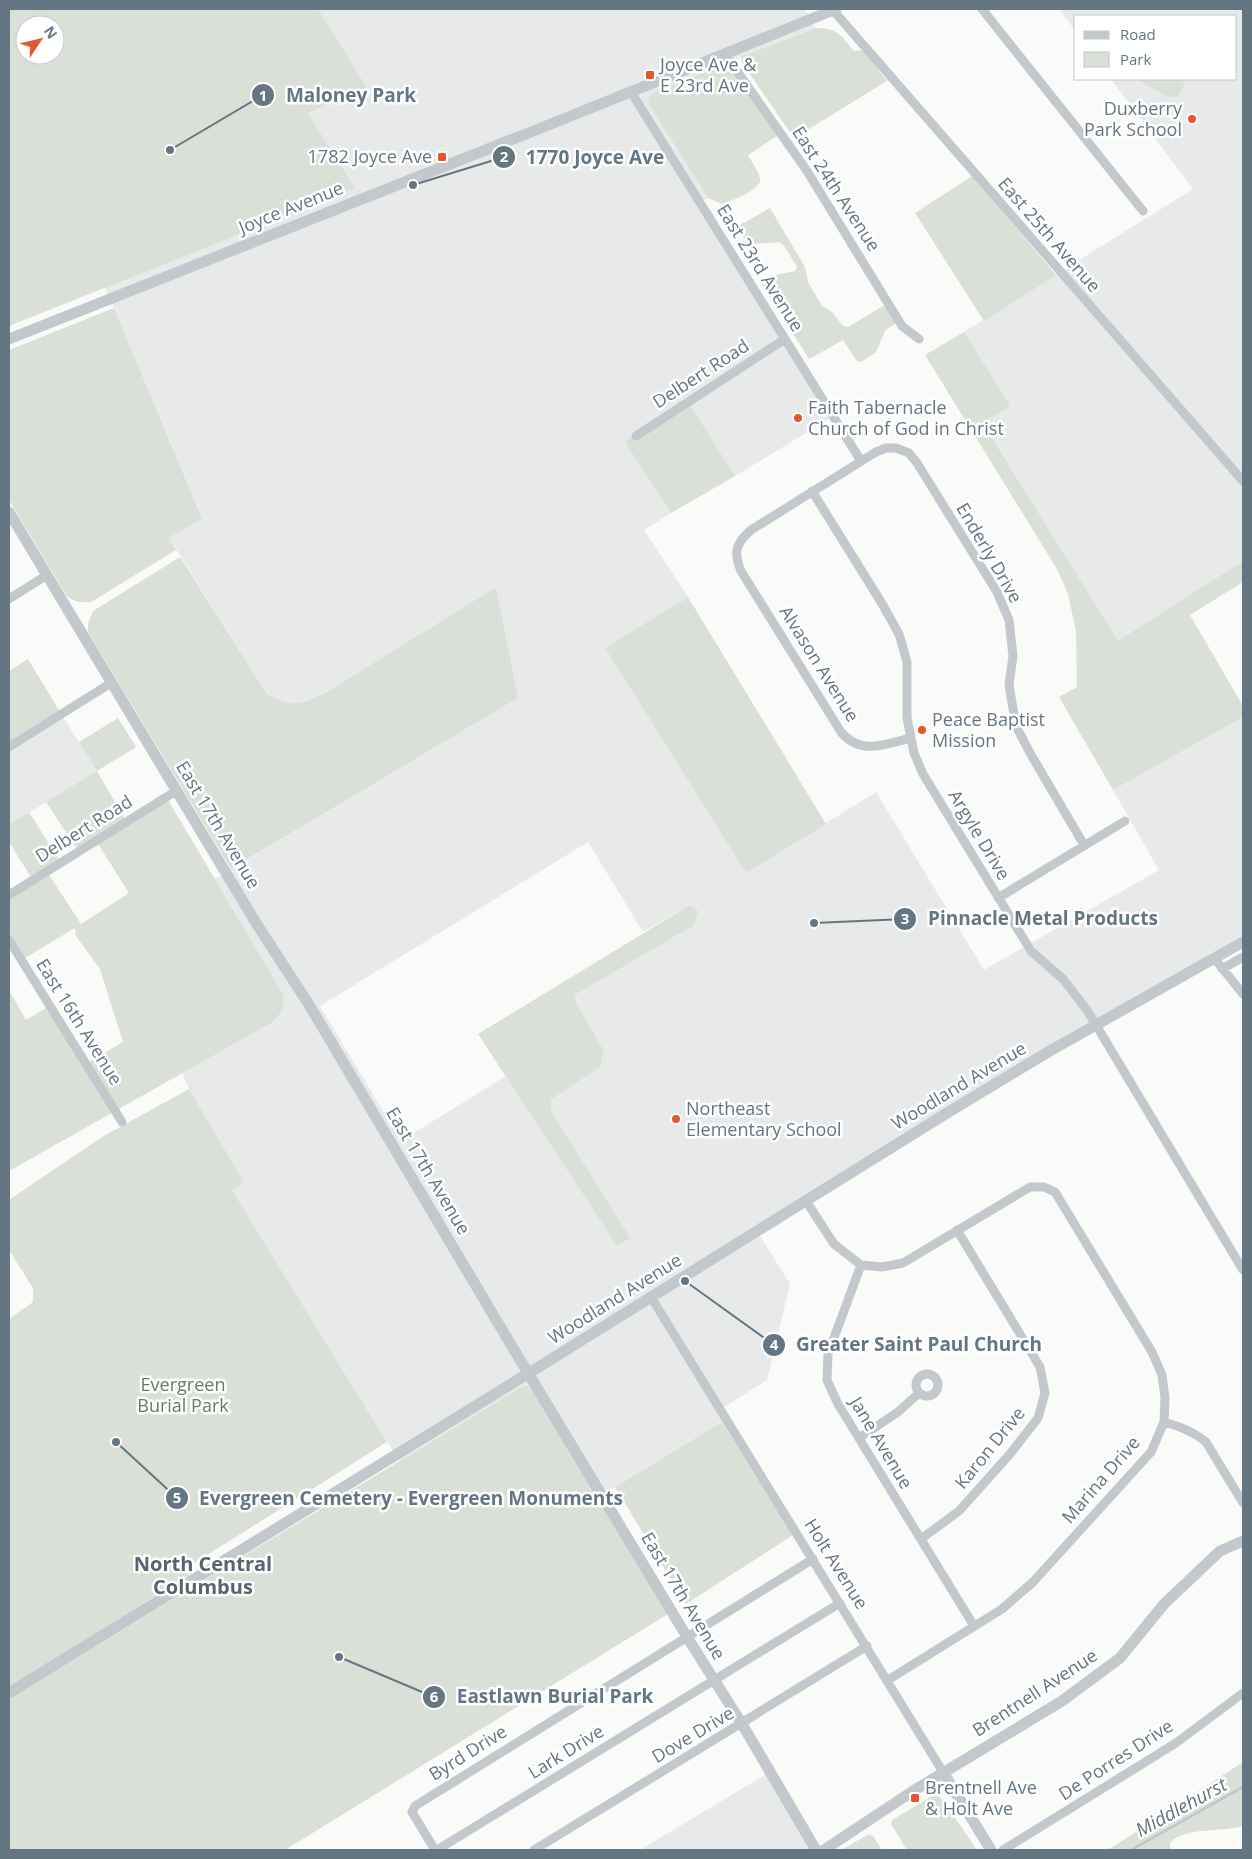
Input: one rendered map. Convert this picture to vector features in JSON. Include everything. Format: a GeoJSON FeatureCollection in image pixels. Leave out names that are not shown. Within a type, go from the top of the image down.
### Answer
{"type":"FeatureCollection","features":[{"type":"Feature","properties":{"kind":"street","name":"Joyce Avenue"},"geometry":{"type":"LineString","coordinates":[[9,340],[834,9]]}},
{"type":"Feature","properties":{"kind":"street","name":"East 25th Avenue"},"geometry":{"type":"LineString","coordinates":[[834,9],[1013,219],[1243,482]]}},
{"type":"Feature","properties":{"kind":"street"},"geometry":{"type":"LineString","coordinates":[[982,9],[1143,211]]}},
{"type":"Feature","properties":{"kind":"street","name":"East 24th Avenue"},"geometry":{"type":"LineString","coordinates":[[725,54],[807,171],[902,326],[919,339]]}},
{"type":"Feature","properties":{"kind":"street","name":"East 23rd Avenue"},"geometry":{"type":"LineString","coordinates":[[631,92],[861,461]]}},
{"type":"Feature","properties":{"kind":"street","name":"Delbert Road"},"geometry":{"type":"LineString","coordinates":[[636,436],[785,339]]}},
{"type":"Feature","properties":{"kind":"street","name":"Enderly Drive"},"geometry":{"type":"LineString","coordinates":[[861,461],[886,448],[896,448],[909,453],[997,592],[1009,620],[1012,656],[1009,685],[1016,726],[1084,844]]}},
{"type":"Feature","properties":{"kind":"street"},"geometry":{"type":"LineString","coordinates":[[812,491],[861,461]]}},
{"type":"Feature","properties":{"kind":"street","name":"Alvason Avenue"},"geometry":{"type":"LineString","coordinates":[[812,491],[743,537],[738,547],[736,559],[741,571],[848,741],[858,746],[870,747],[911,738]]}},
{"type":"Feature","properties":{"kind":"street","name":"Argyle Drive"},"geometry":{"type":"LineString","coordinates":[[812,491],[899,634],[907,662],[907,718],[914,753],[923,774],[1031,950],[1063,979],[1087,1010],[1243,1270]]}},
{"type":"Feature","properties":{"kind":"street","name":"East 17th Avenue"},"geometry":{"type":"LineString","coordinates":[[9,512],[256,923],[308,1003],[686,1637],[742,1724],[816,1850]]}},
{"type":"Feature","properties":{"kind":"street"},"geometry":{"type":"LineString","coordinates":[[9,599],[47,575]]}},
{"type":"Feature","properties":{"kind":"street"},"geometry":{"type":"LineString","coordinates":[[9,747],[111,683]]}},
{"type":"Feature","properties":{"kind":"street","name":"Delbert Road"},"geometry":{"type":"LineString","coordinates":[[9,895],[176,790]]}},
{"type":"Feature","properties":{"kind":"street"},"geometry":{"type":"LineString","coordinates":[[998,898],[1124,821]]}},
{"type":"Feature","properties":{"kind":"street","name":"East 16th Avenue"},"geometry":{"type":"LineString","coordinates":[[9,940],[122,1122]]}},
{"type":"Feature","properties":{"kind":"street","name":"Woodland Avenue"},"geometry":{"type":"LineString","coordinates":[[9,1693],[953,1110],[1096,1025],[1243,942]]}},
{"type":"Feature","properties":{"kind":"street"},"geometry":{"type":"LineString","coordinates":[[1222,969],[1243,957]]}},
{"type":"Feature","properties":{"kind":"street"},"geometry":{"type":"LineString","coordinates":[[1214,958],[1243,994]]}},
{"type":"Feature","properties":{"kind":"street","name":"Marina Drive"},"geometry":{"type":"LineString","coordinates":[[888,1680],[1002,1609],[1033,1582],[1151,1452],[1164,1422],[1165,1398],[1162,1375],[1152,1352],[1055,1192],[1044,1187],[1030,1186],[958,1230]]}},
{"type":"Feature","properties":{"kind":"street"},"geometry":{"type":"LineString","coordinates":[[806,1201],[834,1244],[861,1264],[882,1267],[903,1263],[958,1230]]}},
{"type":"Feature","properties":{"kind":"street","name":"Karon Drive"},"geometry":{"type":"LineString","coordinates":[[921,1539],[959,1511],[1010,1454],[1038,1418],[1045,1393],[1040,1367],[958,1230]]}},
{"type":"Feature","properties":{"kind":"street","name":"Jane Avenue"},"geometry":{"type":"LineString","coordinates":[[861,1264],[828,1354],[827,1380],[838,1404],[974,1626]]}},
{"type":"Feature","properties":{"kind":"street","name":"Holt Avenue"},"geometry":{"type":"LineString","coordinates":[[651,1297],[991,1850]]}},
{"type":"Feature","properties":{"kind":"street"},"geometry":{"type":"LineString","coordinates":[[859,1438],[898,1412],[919,1392]]}},
{"type":"Feature","properties":{"kind":"street"},"geometry":{"type":"LineString","coordinates":[[1164,1422],[1198,1435],[1206,1442],[1243,1503]]}},
{"type":"Feature","properties":{"kind":"street","name":"Brentnell Avenue"},"geometry":{"type":"LineString","coordinates":[[824,1850],[943,1772],[1062,1701],[1120,1658],[1164,1604],[1220,1551],[1243,1541]]}},
{"type":"Feature","properties":{"kind":"street","name":"Byrd Drive"},"geometry":{"type":"LineString","coordinates":[[436,1850],[412,1812],[414,1806],[813,1559]]}},
{"type":"Feature","properties":{"kind":"street","name":"Lark Drive"},"geometry":{"type":"LineString","coordinates":[[436,1850],[840,1604]]}},
{"type":"Feature","properties":{"kind":"street","name":"Dove Drive"},"geometry":{"type":"LineString","coordinates":[[534,1850],[867,1646]]}},
{"type":"Feature","properties":{"kind":"street","name":"De Porres Drive"},"geometry":{"type":"LineString","coordinates":[[1003,1850],[1176,1743],[1243,1693]]}},
{"type":"Feature","properties":{"kind":"shaded area"},"geometry":{"type":"Polygon","coordinates":[[[318,9],[805,9],[816,28],[652,93],[647,98],[650,106],[708,198],[701,202],[834,416],[735,476],[688,403],[626,442],[671,513],[644,530],[688,597],[605,648],[746,873],[876,792],[984,970],[1159,870],[1113,790],[1243,717],[1243,941],[757,1231],[790,1284],[767,1380],[721,1409],[727,1419],[598,1497],[521,1387],[399,1461],[232,1190],[244,1182],[189,1089],[182,1073],[271,1023],[282,992],[215,879],[518,698],[496,587],[327,692],[300,703],[284,703],[267,694],[169,538],[202,517],[105,287],[355,188],[308,113],[366,88],[318,9]],[[588,842],[320,1006],[401,1141],[506,1076],[617,1246],[551,1111],[551,1100],[600,1067],[604,1051],[575,1001],[576,994],[690,905],[643,932],[588,842]]]}},
{"type":"Feature","properties":{"kind":"shaded area"},"geometry":{"type":"Polygon","coordinates":[[[1059,9],[1243,9],[1243,561],[1118,642],[983,422],[964,332],[1193,189],[1112,80],[1237,80],[1237,15],[1074,15],[1074,29],[1059,9]]]}},
{"type":"Feature","properties":{"kind":"shaded area"},"geometry":{"type":"Polygon","coordinates":[[[60,712],[97,771],[9,825],[9,743],[60,712]]]}},
{"type":"Feature","properties":{"kind":"shaded area"},"geometry":{"type":"Polygon","coordinates":[[[773,1770],[819,1850],[640,1850],[773,1770]]]}},
{"type":"Feature","properties":{"kind":"green space"},"geometry":{"type":"Polygon","coordinates":[[[9,9],[318,9],[367,88],[308,113],[355,188],[9,326],[9,9]]]}},
{"type":"Feature","properties":{"kind":"green space"},"geometry":{"type":"Polygon","coordinates":[[[816,28],[834,31],[854,51],[863,50],[887,81],[794,138],[742,63],[741,57],[816,28]]]}},
{"type":"Feature","properties":{"kind":"green space"},"geometry":{"type":"Polygon","coordinates":[[[725,64],[734,69],[780,134],[748,155],[760,178],[755,188],[722,204],[708,198],[650,106],[647,98],[652,93],[725,64]]]}},
{"type":"Feature","properties":{"kind":"green space"},"geometry":{"type":"Polygon","coordinates":[[[1139,80],[1182,80],[1185,85],[1178,96],[1167,97],[1139,80]]]}},
{"type":"Feature","properties":{"kind":"green space"},"geometry":{"type":"Polygon","coordinates":[[[972,176],[1056,275],[984,321],[915,213],[972,176]]]}},
{"type":"Feature","properties":{"kind":"green space"},"geometry":{"type":"Polygon","coordinates":[[[770,208],[805,267],[808,282],[822,306],[832,312],[843,326],[848,327],[885,305],[896,323],[885,331],[876,352],[861,362],[857,361],[843,340],[809,359],[762,284],[776,275],[795,271],[797,267],[780,242],[750,244],[745,241],[738,226],[770,208]]]}},
{"type":"Feature","properties":{"kind":"green space"},"geometry":{"type":"Polygon","coordinates":[[[114,308],[202,518],[169,538],[176,550],[91,602],[80,602],[66,595],[9,500],[9,350],[114,308]]]}},
{"type":"Feature","properties":{"kind":"green space"},"geometry":{"type":"Polygon","coordinates":[[[964,332],[1010,406],[983,423],[1118,641],[1243,561],[1243,582],[1190,615],[1243,706],[1243,717],[1113,790],[1059,697],[1077,687],[1076,631],[1068,594],[1057,569],[925,355],[964,332]]]}},
{"type":"Feature","properties":{"kind":"green space"},"geometry":{"type":"Polygon","coordinates":[[[688,402],[735,476],[671,513],[625,442],[688,402]]]}},
{"type":"Feature","properties":{"kind":"green space"},"geometry":{"type":"Polygon","coordinates":[[[180,557],[267,694],[276,699],[297,703],[327,692],[496,587],[518,698],[231,869],[88,632],[88,624],[93,611],[180,557]]]}},
{"type":"Feature","properties":{"kind":"green space"},"geometry":{"type":"Polygon","coordinates":[[[688,597],[826,824],[746,873],[605,648],[688,597]]]}},
{"type":"Feature","properties":{"kind":"green space"},"geometry":{"type":"Polygon","coordinates":[[[28,659],[60,712],[9,743],[9,671],[28,659]]]}},
{"type":"Feature","properties":{"kind":"green space"},"geometry":{"type":"Polygon","coordinates":[[[118,718],[136,747],[97,771],[79,742],[118,718]]]}},
{"type":"Feature","properties":{"kind":"green space"},"geometry":{"type":"Polygon","coordinates":[[[97,771],[125,819],[77,849],[46,802],[97,771]]]}},
{"type":"Feature","properties":{"kind":"green space"},"geometry":{"type":"Polygon","coordinates":[[[168,800],[282,992],[282,1009],[271,1023],[9,1171],[9,990],[26,1020],[46,1008],[89,1062],[123,1042],[100,969],[76,936],[75,928],[25,958],[9,932],[9,899],[48,873],[81,924],[129,893],[97,842],[168,800]]]}},
{"type":"Feature","properties":{"kind":"green space"},"geometry":{"type":"Polygon","coordinates":[[[29,812],[59,860],[31,877],[9,842],[9,825],[29,812]]]}},
{"type":"Feature","properties":{"kind":"green space"},"geometry":{"type":"Polygon","coordinates":[[[690,905],[698,911],[694,925],[576,994],[575,1001],[604,1051],[600,1067],[551,1100],[551,1111],[630,1238],[617,1246],[478,1034],[690,905]]]}},
{"type":"Feature","properties":{"kind":"green space","name":"Evergreen Burial Park"},"geometry":{"type":"Polygon","coordinates":[[[189,1089],[244,1182],[232,1190],[387,1442],[188,1567],[192,1573],[9,1688],[9,1319],[33,1302],[33,1288],[9,1250],[9,1200],[102,1137],[189,1089]]]}},
{"type":"Feature","properties":{"kind":"green space"},"geometry":{"type":"Polygon","coordinates":[[[528,1386],[536,1394],[668,1614],[285,1850],[9,1850],[9,1699],[521,1387],[528,1386]]]}},
{"type":"Feature","properties":{"kind":"green space"},"geometry":{"type":"Polygon","coordinates":[[[722,1422],[793,1535],[686,1604],[615,1487],[722,1422]]]}},
{"type":"Feature","properties":{"kind":"green space"},"geometry":{"type":"Polygon","coordinates":[[[1243,1762],[1243,1826],[1187,1834],[1170,1842],[1170,1850],[1108,1850],[1243,1762]]]}},
{"type":"Feature","properties":{"kind":"green space"},"geometry":{"type":"Polygon","coordinates":[[[937,1795],[943,1800],[977,1850],[907,1850],[891,1824],[892,1820],[932,1796],[937,1795]]]}},
{"type":"Feature","properties":{"kind":"green space"},"geometry":{"type":"Polygon","coordinates":[[[869,1834],[873,1836],[882,1850],[841,1850],[869,1834]]]}},
{"type":"Feature","properties":{"kind":"waterway","name":"Middlehurst"},"geometry":{"type":"LineString","coordinates":[[1131,1850],[1243,1787]]}},
{"type":"Feature","properties":{"kind":"place","name":"Joyce Ave & E 23rd Ave"},"geometry":{"type":"Point","coordinates":[650,75]}},
{"type":"Feature","properties":{"kind":"place","name":"Duxberry Park School"},"geometry":{"type":"Point","coordinates":[1192,119]}},
{"type":"Feature","properties":{"kind":"place","name":"Maloney Park"},"geometry":{"type":"Point","coordinates":[170,150]}},
{"type":"Feature","properties":{"kind":"place","name":"1782 Joyce Ave"},"geometry":{"type":"Point","coordinates":[442,157]}},
{"type":"Feature","properties":{"kind":"place","name":"1770 Joyce Ave"},"geometry":{"type":"Point","coordinates":[413,185]}},
{"type":"Feature","properties":{"kind":"place","name":"Faith Tabernacle Church of God in Christ"},"geometry":{"type":"Point","coordinates":[798,418]}},
{"type":"Feature","properties":{"kind":"place","name":"Peace Baptist Mission"},"geometry":{"type":"Point","coordinates":[922,730]}},
{"type":"Feature","properties":{"kind":"place","name":"Pinnacle Metal Products"},"geometry":{"type":"Point","coordinates":[814,923]}},
{"type":"Feature","properties":{"kind":"place","name":"Northeast Elementary School"},"geometry":{"type":"Point","coordinates":[676,1119]}},
{"type":"Feature","properties":{"kind":"place","name":"Greater Saint Paul Church"},"geometry":{"type":"Point","coordinates":[685,1281]}},
{"type":"Feature","properties":{"kind":"place","name":"Evergreen Cemetery - Evergreen Monuments"},"geometry":{"type":"Point","coordinates":[116,1442]}},
{"type":"Feature","properties":{"kind":"place","name":"Eastlawn Burial Park"},"geometry":{"type":"Point","coordinates":[339,1657]}},
{"type":"Feature","properties":{"kind":"place","name":"Brentnell Ave & Holt Ave"},"geometry":{"type":"Point","coordinates":[915,1798]}},
{"type":"Feature","properties":{"kind":"district","name":"North Central Columbus"},"geometry":{"type":"Point","coordinates":[203,1576]}}]}
